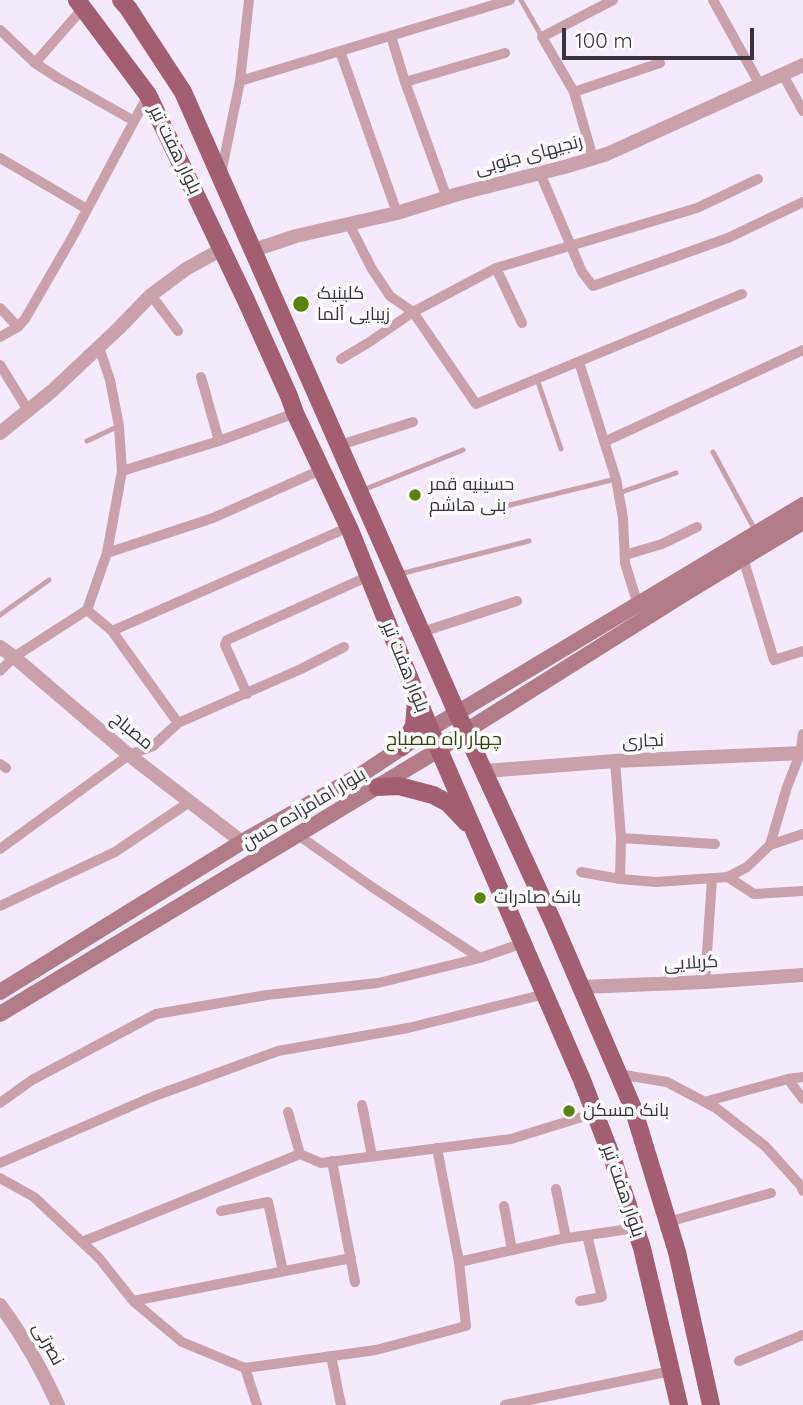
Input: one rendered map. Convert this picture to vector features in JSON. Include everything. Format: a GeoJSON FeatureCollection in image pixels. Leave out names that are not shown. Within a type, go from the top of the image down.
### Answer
{"type":"FeatureCollection","features":[{"type":"Feature","properties":{"kind":"main road","name":"بلوار هفت تیر"},"geometry":{"type":"LineString","coordinates":[[121,0],[183,92],[633,1108],[677,1252],[706,1401]]}},
{"type":"Feature","properties":{"kind":"main road","name":"بلوار هفت تیر"},"geometry":{"type":"LineString","coordinates":[[80,4],[148,95],[222,249],[349,527],[430,729],[545,994],[613,1160],[642,1248],[680,1404]]}},
{"type":"Feature","properties":{"kind":"main road"},"geometry":{"type":"LineString","coordinates":[[265,343],[282,351],[287,345],[290,333]]}},
{"type":"Feature","properties":{"kind":"main road"},"geometry":{"type":"LineString","coordinates":[[289,396],[294,378],[303,379],[314,386]]}},
{"type":"Feature","properties":{"kind":"main road","name":"بلوار امامزاده حسن"},"geometry":{"type":"LineString","coordinates":[[0,1014],[440,749],[743,558],[796,521],[803,505]]}},
{"type":"Feature","properties":{"kind":"main road","name":"بلوار امامزاده حسن"},"geometry":{"type":"LineString","coordinates":[[0,992],[242,842],[362,774],[430,729],[757,533],[796,521]]}},
{"type":"Feature","properties":{"kind":"main road"},"geometry":{"type":"LineString","coordinates":[[402,747],[414,726],[416,695]]}},
{"type":"Feature","properties":{"kind":"main road"},"geometry":{"type":"LineString","coordinates":[[377,787],[399,786],[433,795],[448,803],[477,835]]}},
{"type":"Feature","properties":{"kind":"street"},"geometry":{"type":"LineString","coordinates":[[221,177],[240,81],[249,0]]}},
{"type":"Feature","properties":{"kind":"street"},"geometry":{"type":"LineString","coordinates":[[240,81],[510,0]]}},
{"type":"Feature","properties":{"kind":"street"},"geometry":{"type":"LineString","coordinates":[[593,158],[574,92],[542,37],[613,0]]}},
{"type":"Feature","properties":{"kind":"street"},"geometry":{"type":"LineString","coordinates":[[713,0],[760,85]]}},
{"type":"Feature","properties":{"kind":"street"},"geometry":{"type":"LineString","coordinates":[[35,63],[80,4]]}},
{"type":"Feature","properties":{"kind":"street"},"geometry":{"type":"LineString","coordinates":[[0,30],[35,63],[134,121]]}},
{"type":"Feature","properties":{"kind":"street"},"geometry":{"type":"LineString","coordinates":[[391,36],[447,198]]}},
{"type":"Feature","properties":{"kind":"street"},"geometry":{"type":"LineString","coordinates":[[340,51],[397,214]]}},
{"type":"Feature","properties":{"kind":"street"},"geometry":{"type":"LineString","coordinates":[[405,82],[505,53]]}},
{"type":"Feature","properties":{"kind":"street"},"geometry":{"type":"LineString","coordinates":[[574,92],[660,63]]}},
{"type":"Feature","properties":{"kind":"street","name":"رنجیهای جنوبی"},"geometry":{"type":"LineString","coordinates":[[254,250],[296,236],[397,214],[593,158],[803,65]]}},
{"type":"Feature","properties":{"kind":"street"},"geometry":{"type":"LineString","coordinates":[[783,75],[803,111]]}},
{"type":"Feature","properties":{"kind":"street"},"geometry":{"type":"LineString","coordinates":[[0,337],[18,327],[25,319],[73,236],[148,95]]}},
{"type":"Feature","properties":{"kind":"street"},"geometry":{"type":"LineString","coordinates":[[0,158],[87,209]]}},
{"type":"Feature","properties":{"kind":"street"},"geometry":{"type":"LineString","coordinates":[[540,173],[582,271],[593,286],[728,238],[803,202]]}},
{"type":"Feature","properties":{"kind":"street"},"geometry":{"type":"LineString","coordinates":[[341,359],[413,312],[496,268],[697,208],[758,179]]}},
{"type":"Feature","properties":{"kind":"street"},"geometry":{"type":"LineString","coordinates":[[349,224],[372,269],[390,296],[413,312],[476,404],[742,294]]}},
{"type":"Feature","properties":{"kind":"street"},"geometry":{"type":"LineString","coordinates":[[0,433],[52,391],[151,295],[186,269],[222,249]]}},
{"type":"Feature","properties":{"kind":"street"},"geometry":{"type":"LineString","coordinates":[[496,268],[522,323]]}},
{"type":"Feature","properties":{"kind":"street"},"geometry":{"type":"LineString","coordinates":[[151,295],[178,331]]}},
{"type":"Feature","properties":{"kind":"street"},"geometry":{"type":"LineString","coordinates":[[0,308],[18,327]]}},
{"type":"Feature","properties":{"kind":"street"},"geometry":{"type":"LineString","coordinates":[[0,671],[14,657],[88,610],[107,553],[122,471],[119,426],[110,380],[99,347]]}},
{"type":"Feature","properties":{"kind":"street"},"geometry":{"type":"LineString","coordinates":[[604,442],[803,350]]}},
{"type":"Feature","properties":{"kind":"street"},"geometry":{"type":"LineString","coordinates":[[579,362],[616,478],[623,518],[625,563],[638,605]]}},
{"type":"Feature","properties":{"kind":"street"},"geometry":{"type":"LineString","coordinates":[[0,365],[28,410]]}},
{"type":"Feature","properties":{"kind":"street"},"geometry":{"type":"LineString","coordinates":[[201,377],[219,441]]}},
{"type":"Feature","properties":{"kind":"street"},"geometry":{"type":"LineString","coordinates":[[122,471],[219,441],[295,413]]}},
{"type":"Feature","properties":{"kind":"street"},"geometry":{"type":"LineString","coordinates":[[340,445],[413,422]]}},
{"type":"Feature","properties":{"kind":"street"},"geometry":{"type":"LineString","coordinates":[[107,553],[213,517],[323,469]]}},
{"type":"Feature","properties":{"kind":"street"},"geometry":{"type":"LineString","coordinates":[[112,631],[349,527]]}},
{"type":"Feature","properties":{"kind":"street"},"geometry":{"type":"LineString","coordinates":[[625,555],[662,544],[697,527]]}},
{"type":"Feature","properties":{"kind":"street"},"geometry":{"type":"LineString","coordinates":[[743,558],[774,660],[803,651]]}},
{"type":"Feature","properties":{"kind":"street"},"geometry":{"type":"LineString","coordinates":[[247,694],[225,645],[227,640],[369,576]]}},
{"type":"Feature","properties":{"kind":"street"},"geometry":{"type":"LineString","coordinates":[[422,632],[517,601]]}},
{"type":"Feature","properties":{"kind":"street"},"geometry":{"type":"LineString","coordinates":[[88,610],[112,631],[178,723]]}},
{"type":"Feature","properties":{"kind":"street","name":"مصباح"},"geometry":{"type":"LineString","coordinates":[[0,647],[129,755],[242,842]]}},
{"type":"Feature","properties":{"kind":"street"},"geometry":{"type":"LineString","coordinates":[[0,849],[129,755],[153,746],[178,723],[247,694],[344,647]]}},
{"type":"Feature","properties":{"kind":"street"},"geometry":{"type":"LineString","coordinates":[[770,845],[787,787],[801,753],[803,734]]}},
{"type":"Feature","properties":{"kind":"street","name":"نجاری"},"geometry":{"type":"LineString","coordinates":[[485,771],[615,761],[801,753]]}},
{"type":"Feature","properties":{"kind":"street"},"geometry":{"type":"LineString","coordinates":[[615,761],[621,838],[620,879]]}},
{"type":"Feature","properties":{"kind":"street"},"geometry":{"type":"LineString","coordinates":[[0,906],[115,852],[191,802]]}},
{"type":"Feature","properties":{"kind":"street"},"geometry":{"type":"LineString","coordinates":[[581,872],[656,882],[728,877],[747,867],[770,845],[803,834]]}},
{"type":"Feature","properties":{"kind":"street"},"geometry":{"type":"LineString","coordinates":[[298,835],[480,958]]}},
{"type":"Feature","properties":{"kind":"street"},"geometry":{"type":"LineString","coordinates":[[621,838],[715,844]]}},
{"type":"Feature","properties":{"kind":"street"},"geometry":{"type":"LineString","coordinates":[[728,877],[754,894],[803,891]]}},
{"type":"Feature","properties":{"kind":"street"},"geometry":{"type":"LineString","coordinates":[[705,982],[712,879]]}},
{"type":"Feature","properties":{"kind":"street"},"geometry":{"type":"LineString","coordinates":[[0,1103],[32,1080],[156,1014],[267,995],[378,983],[480,958],[523,943]]}},
{"type":"Feature","properties":{"kind":"street","name":"کربلایی"},"geometry":{"type":"LineString","coordinates":[[581,987],[803,975]]}},
{"type":"Feature","properties":{"kind":"street"},"geometry":{"type":"LineString","coordinates":[[0,1163],[152,1097],[278,1051],[408,1028],[545,994]]}},
{"type":"Feature","properties":{"kind":"street"},"geometry":{"type":"LineString","coordinates":[[618,1074],[667,1082],[716,1108],[765,1146],[803,1191]]}},
{"type":"Feature","properties":{"kind":"street"},"geometry":{"type":"LineString","coordinates":[[704,1102],[803,1077]]}},
{"type":"Feature","properties":{"kind":"street"},"geometry":{"type":"LineString","coordinates":[[788,1079],[803,1099]]}},
{"type":"Feature","properties":{"kind":"street"},"geometry":{"type":"LineString","coordinates":[[362,1105],[372,1156]]}},
{"type":"Feature","properties":{"kind":"street"},"geometry":{"type":"LineString","coordinates":[[288,1112],[300,1154]]}},
{"type":"Feature","properties":{"kind":"street"},"geometry":{"type":"LineString","coordinates":[[82,1242],[300,1154],[321,1163],[511,1139],[595,1113]]}},
{"type":"Feature","properties":{"kind":"street"},"geometry":{"type":"LineString","coordinates":[[0,1178],[34,1197],[99,1258],[133,1301],[182,1342],[245,1368],[376,1350],[466,1326],[459,1262],[437,1148]]}},
{"type":"Feature","properties":{"kind":"street"},"geometry":{"type":"LineString","coordinates":[[332,1161],[355,1282]]}},
{"type":"Feature","properties":{"kind":"street"},"geometry":{"type":"LineString","coordinates":[[556,1189],[566,1238]]}},
{"type":"Feature","properties":{"kind":"street"},"geometry":{"type":"LineString","coordinates":[[668,1222],[771,1193]]}},
{"type":"Feature","properties":{"kind":"street"},"geometry":{"type":"LineString","coordinates":[[221,1211],[268,1202],[283,1271]]}},
{"type":"Feature","properties":{"kind":"street"},"geometry":{"type":"LineString","coordinates":[[504,1206],[512,1250]]}},
{"type":"Feature","properties":{"kind":"street"},"geometry":{"type":"LineString","coordinates":[[459,1262],[566,1238],[636,1228]]}},
{"type":"Feature","properties":{"kind":"street"},"geometry":{"type":"LineString","coordinates":[[580,1301],[602,1297],[587,1235]]}},
{"type":"Feature","properties":{"kind":"street"},"geometry":{"type":"LineString","coordinates":[[133,1301],[351,1258]]}},
{"type":"Feature","properties":{"kind":"street","name":"نصرتی"},"geometry":{"type":"LineString","coordinates":[[0,1305],[15,1325],[58,1405]]}},
{"type":"Feature","properties":{"kind":"street"},"geometry":{"type":"LineString","coordinates":[[739,1361],[803,1335]]}},
{"type":"Feature","properties":{"kind":"street"},"geometry":{"type":"LineString","coordinates":[[331,1356],[341,1405]]}},
{"type":"Feature","properties":{"kind":"street"},"geometry":{"type":"LineString","coordinates":[[245,1368],[257,1405]]}},
{"type":"Feature","properties":{"kind":"street"},"geometry":{"type":"LineString","coordinates":[[505,1405],[537,1402],[671,1371]]}},
{"type":"Feature","properties":{"kind":"lane"},"geometry":{"type":"LineString","coordinates":[[521,0],[542,37]]}},
{"type":"Feature","properties":{"kind":"lane"},"geometry":{"type":"LineString","coordinates":[[537,379],[561,449]]}},
{"type":"Feature","properties":{"kind":"lane"},"geometry":{"type":"LineString","coordinates":[[88,440],[119,426]]}},
{"type":"Feature","properties":{"kind":"lane"},"geometry":{"type":"LineString","coordinates":[[360,492],[463,450]]}},
{"type":"Feature","properties":{"kind":"lane"},"geometry":{"type":"LineString","coordinates":[[713,452],[757,533]]}},
{"type":"Feature","properties":{"kind":"lane"},"geometry":{"type":"LineString","coordinates":[[619,493],[676,473]]}},
{"type":"Feature","properties":{"kind":"lane"},"geometry":{"type":"LineString","coordinates":[[498,508],[616,478]]}},
{"type":"Feature","properties":{"kind":"lane"},"geometry":{"type":"LineString","coordinates":[[397,575],[529,541]]}},
{"type":"Feature","properties":{"kind":"lane"},"geometry":{"type":"LineString","coordinates":[[0,615],[49,580]]}},
{"type":"Feature","properties":{"kind":"place","name":"کلینیک زیبایی آلما"},"geometry":{"type":"Point","coordinates":[301,304]}},
{"type":"Feature","properties":{"kind":"place","name":"حسینیه قمر بنی هاشم"},"geometry":{"type":"Point","coordinates":[415,495]}},
{"type":"Feature","properties":{"kind":"place","name":"بانک صادرات"},"geometry":{"type":"Point","coordinates":[480,898]}},
{"type":"Feature","properties":{"kind":"place","name":"بانک مسکن"},"geometry":{"type":"Point","coordinates":[569,1111]}},
{"type":"Feature","properties":{"kind":"district","name":"چهار راه مصباح"},"geometry":{"type":"Point","coordinates":[444,739]}}]}
